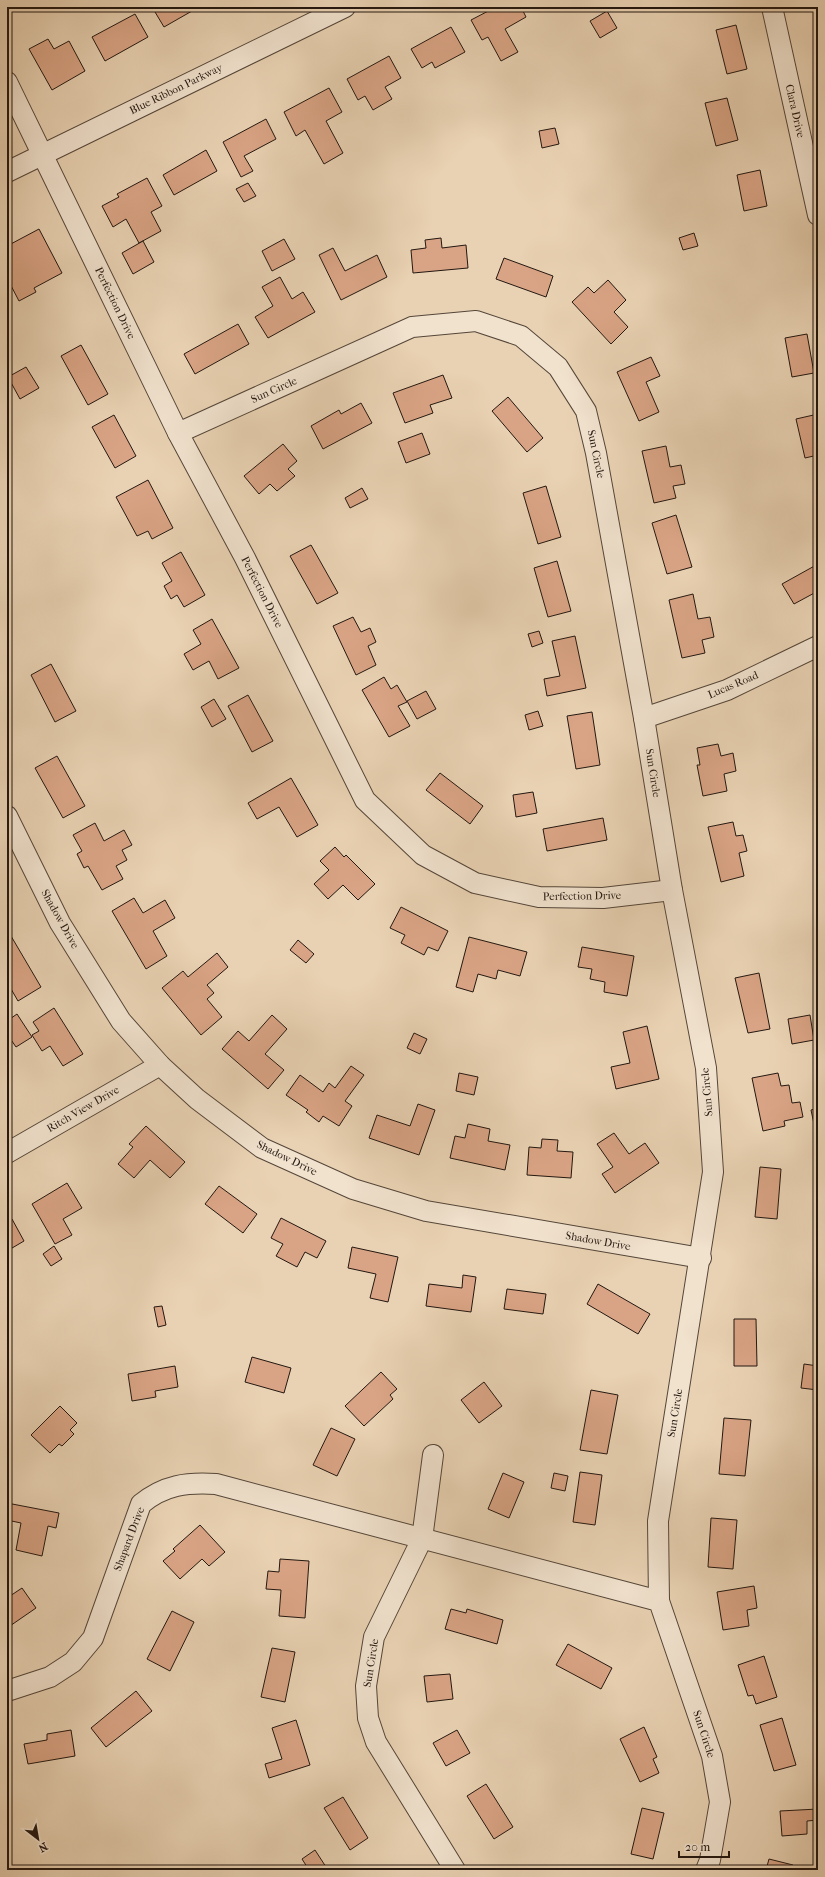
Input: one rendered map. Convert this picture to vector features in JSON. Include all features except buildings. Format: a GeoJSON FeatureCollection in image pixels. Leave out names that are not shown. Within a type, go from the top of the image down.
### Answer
{"type":"FeatureCollection","features":[{"type":"Feature","properties":{"kind":"street","name":"Blue Ribbon Parkway"},"geometry":{"type":"LineString","coordinates":[[7,172],[345,7]]}},
{"type":"Feature","properties":{"kind":"street","name":"Clara Drive"},"geometry":{"type":"LineString","coordinates":[[772,7],[818,215]]}},
{"type":"Feature","properties":{"kind":"street","name":"Perfection Drive"},"geometry":{"type":"LineString","coordinates":[[7,82],[178,433],[245,558],[365,800],[423,855],[475,883],[539,897],[603,898],[672,890]]}},
{"type":"Feature","properties":{"kind":"street","name":"Sun Circle"},"geometry":{"type":"LineString","coordinates":[[178,433],[412,327],[476,321],[521,336],[558,367],[586,412],[596,453],[644,718],[672,890],[706,1068],[713,1172],[658,1521],[659,1601],[712,1756],[720,1802],[710,1860],[706,1870]]}},
{"type":"Feature","properties":{"kind":"street","name":"Lucas Road"},"geometry":{"type":"LineString","coordinates":[[644,718],[727,690],[818,646]]}},
{"type":"Feature","properties":{"kind":"street","name":"Shadow Drive"},"geometry":{"type":"LineString","coordinates":[[7,816],[60,923],[121,1021],[160,1065],[197,1099],[262,1148],[353,1189],[426,1211],[700,1258]]}},
{"type":"Feature","properties":{"kind":"street","name":"Ritch View Drive"},"geometry":{"type":"LineString","coordinates":[[7,1154],[160,1065]]}},
{"type":"Feature","properties":{"kind":"street","name":"Sun Circle"},"geometry":{"type":"LineString","coordinates":[[433,1455],[422,1539],[374,1637],[366,1686],[368,1718],[376,1742],[455,1870]]}},
{"type":"Feature","properties":{"kind":"street","name":"Shapard Drive"},"geometry":{"type":"LineString","coordinates":[[7,1691],[50,1677],[73,1662],[93,1638],[141,1504],[153,1494],[192,1483],[216,1484],[422,1539]]}},
{"type":"Feature","properties":{"kind":"street"},"geometry":{"type":"LineString","coordinates":[[422,1539],[659,1601]]}}]}
